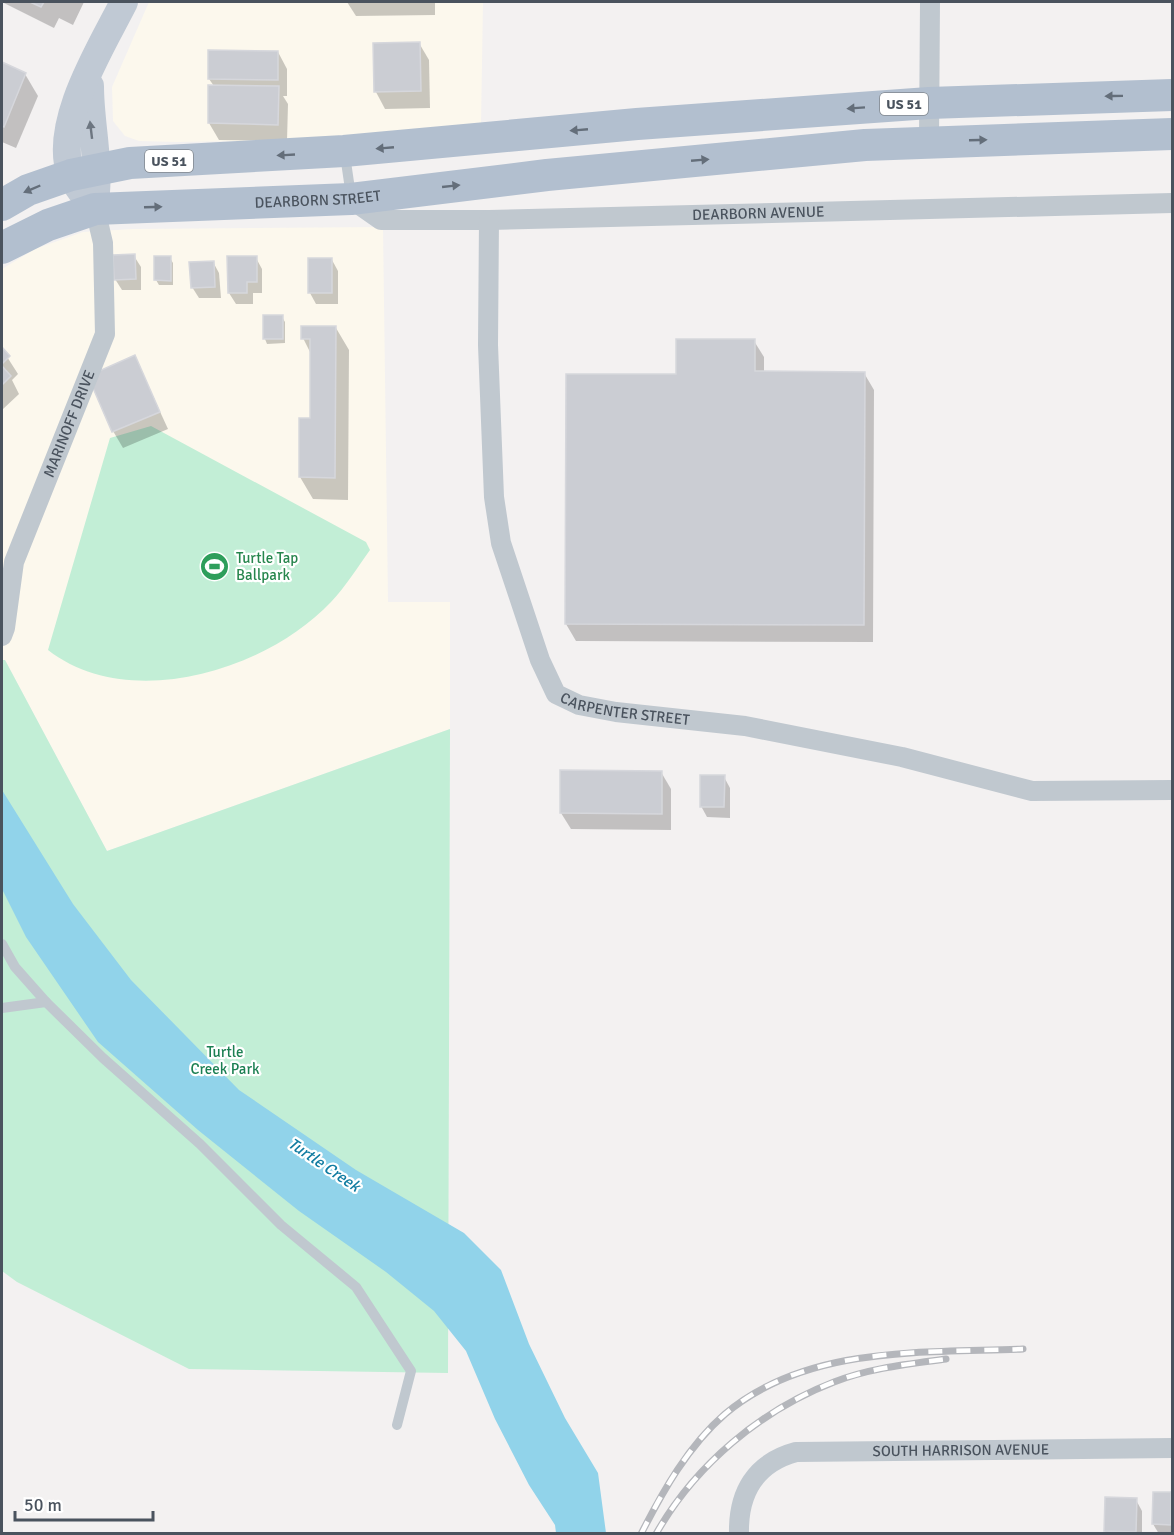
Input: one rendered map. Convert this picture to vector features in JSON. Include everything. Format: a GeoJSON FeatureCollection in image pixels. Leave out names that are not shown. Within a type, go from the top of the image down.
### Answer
{"type":"FeatureCollection","features":[{"type":"Feature","properties":{"kind":"main road","name":"US 51"},"geometry":{"type":"LineString","coordinates":[[2,205],[28,190],[84,171],[130,163],[344,151],[637,124],[929,103],[1173,95]]}},
{"type":"Feature","properties":{"kind":"main road","name":"DEARBORN STREET"},"geometry":{"type":"LineString","coordinates":[[2,248],[48,225],[95,209],[351,199],[642,166],[929,141],[1173,134]]}},
{"type":"Feature","properties":{"kind":"street"},"geometry":{"type":"LineString","coordinates":[[95,209],[84,171],[90,124],[90,69],[124,2]]}},
{"type":"Feature","properties":{"kind":"street"},"geometry":{"type":"LineString","coordinates":[[929,141],[930,2]]}},
{"type":"Feature","properties":{"kind":"street","name":"DEARBORN AVENUE"},"geometry":{"type":"LineString","coordinates":[[351,199],[381,220],[489,220],[1173,203]]}},
{"type":"Feature","properties":{"kind":"street","name":"MARINOFF DRIVE"},"geometry":{"type":"LineString","coordinates":[[2,636],[14,561],[105,334],[103,243],[95,209]]}},
{"type":"Feature","properties":{"kind":"street","name":"CARPENTER STREET"},"geometry":{"type":"LineString","coordinates":[[489,220],[488,345],[494,497],[507,560],[540,660],[556,694],[579,705],[616,712],[745,726],[902,757],[1032,790],[1173,790]]}},
{"type":"Feature","properties":{"kind":"street","name":"SOUTH HARRISON AVENUE"},"geometry":{"type":"LineString","coordinates":[[739,1533],[742,1502],[757,1475],[778,1457],[796,1452],[1173,1448]]}},
{"type":"Feature","properties":{"kind":"lane"},"geometry":{"type":"LineString","coordinates":[[344,151],[351,199]]}},
{"type":"Feature","properties":{"kind":"lane"},"geometry":{"type":"LineString","coordinates":[[2,944],[15,967],[46,1002],[103,1058],[200,1143],[281,1225],[356,1287],[411,1371],[397,1425]]}},
{"type":"Feature","properties":{"kind":"lane"},"geometry":{"type":"LineString","coordinates":[[2,1008],[46,1002]]}},
{"type":"Feature","properties":{"kind":"shaded area"},"geometry":{"type":"Polygon","coordinates":[[[149,2],[483,2],[481,126],[307,140],[177,142],[139,141],[125,136],[113,121],[112,87],[149,2]]]}},
{"type":"Feature","properties":{"kind":"shaded area"},"geometry":{"type":"Polygon","coordinates":[[[383,227],[388,602],[450,602],[450,729],[107,851],[5,660],[2,660],[2,269],[35,249],[83,232],[133,229],[383,227]]]}},
{"type":"Feature","properties":{"kind":"green space","name":"Turtle Tap Ballpark"},"geometry":{"type":"Polygon","coordinates":[[[151,426],[366,542],[370,550],[331,602],[304,626],[271,647],[235,664],[196,675],[156,680],[117,679],[81,669],[48,650],[110,438],[151,426]]]}},
{"type":"Feature","properties":{"kind":"green space","name":"Turtle Creek Park"},"geometry":{"type":"Polygon","coordinates":[[[2,660],[5,660],[107,851],[450,729],[448,1373],[189,1369],[17,1282],[2,1271],[2,660]]]}},
{"type":"Feature","properties":{"kind":"water","name":"Turtle Creek"},"geometry":{"type":"Polygon","coordinates":[[[2,790],[73,904],[131,980],[239,1090],[356,1170],[464,1233],[501,1270],[529,1344],[565,1418],[598,1473],[606,1533],[556,1533],[555,1525],[529,1485],[495,1419],[466,1351],[434,1311],[386,1272],[299,1211],[198,1130],[98,1042],[26,937],[2,889],[2,790]]]}},
{"type":"Feature","properties":{"kind":"building"},"geometry":{"type":"Polygon","coordinates":[[[30,2],[44,2],[41,7],[30,2]]]}},
{"type":"Feature","properties":{"kind":"building"},"geometry":{"type":"Polygon","coordinates":[[[420,42],[421,91],[374,92],[373,43],[420,42]]]}},
{"type":"Feature","properties":{"kind":"building"},"geometry":{"type":"Polygon","coordinates":[[[208,50],[278,51],[278,80],[208,79],[208,50]]]}},
{"type":"Feature","properties":{"kind":"building"},"geometry":{"type":"Polygon","coordinates":[[[2,62],[26,73],[4,127],[2,126],[2,62]]]}},
{"type":"Feature","properties":{"kind":"building"},"geometry":{"type":"Polygon","coordinates":[[[208,85],[279,86],[278,125],[208,123],[208,85]]]}},
{"type":"Feature","properties":{"kind":"building"},"geometry":{"type":"Polygon","coordinates":[[[135,254],[136,279],[114,280],[113,255],[135,254]]]}},
{"type":"Feature","properties":{"kind":"building"},"geometry":{"type":"Polygon","coordinates":[[[154,256],[171,256],[171,281],[154,280],[154,256]]]}},
{"type":"Feature","properties":{"kind":"building"},"geometry":{"type":"Polygon","coordinates":[[[227,256],[257,256],[257,282],[247,282],[247,293],[228,293],[227,256]]]}},
{"type":"Feature","properties":{"kind":"building"},"geometry":{"type":"Polygon","coordinates":[[[308,258],[332,258],[332,293],[308,293],[308,258]]]}},
{"type":"Feature","properties":{"kind":"building"},"geometry":{"type":"Polygon","coordinates":[[[214,261],[215,287],[191,288],[189,262],[214,261]]]}},
{"type":"Feature","properties":{"kind":"building"},"geometry":{"type":"Polygon","coordinates":[[[263,315],[283,315],[283,339],[263,339],[263,315]]]}},
{"type":"Feature","properties":{"kind":"building"},"geometry":{"type":"Polygon","coordinates":[[[301,326],[336,326],[335,478],[299,477],[299,418],[310,418],[310,339],[301,339],[301,326]]]}},
{"type":"Feature","properties":{"kind":"building"},"geometry":{"type":"Polygon","coordinates":[[[676,339],[755,339],[755,371],[865,372],[864,625],[565,624],[566,374],[676,374],[676,339]]]}},
{"type":"Feature","properties":{"kind":"building"},"geometry":{"type":"Polygon","coordinates":[[[2,347],[10,356],[2,364],[2,347]]]}},
{"type":"Feature","properties":{"kind":"building"},"geometry":{"type":"Polygon","coordinates":[[[135,355],[160,412],[112,432],[93,388],[99,371],[135,355]]]}},
{"type":"Feature","properties":{"kind":"building"},"geometry":{"type":"Polygon","coordinates":[[[2,366],[11,376],[2,385],[2,366]]]}},
{"type":"Feature","properties":{"kind":"building"},"geometry":{"type":"Polygon","coordinates":[[[560,770],[662,771],[662,814],[560,813],[560,770]]]}},
{"type":"Feature","properties":{"kind":"building"},"geometry":{"type":"Polygon","coordinates":[[[700,775],[725,775],[724,807],[700,807],[700,775]]]}},
{"type":"Feature","properties":{"kind":"building"},"geometry":{"type":"Polygon","coordinates":[[[1153,1492],[1171,1492],[1171,1525],[1152,1524],[1153,1492]]]}},
{"type":"Feature","properties":{"kind":"building"},"geometry":{"type":"Polygon","coordinates":[[[1105,1497],[1137,1498],[1136,1532],[1104,1531],[1105,1497]]]}},
{"type":"Feature","properties":{"kind":"railway"},"geometry":{"type":"LineString","coordinates":[[641,1534],[667,1486],[699,1440],[725,1414],[757,1392],[792,1375],[829,1364],[867,1357],[906,1353],[1023,1349]]}},
{"type":"Feature","properties":{"kind":"railway"},"geometry":{"type":"LineString","coordinates":[[656,1534],[690,1485],[710,1463],[756,1424],[781,1408],[847,1377],[889,1367],[946,1359]]}},
{"type":"Feature","properties":{"kind":"place","name":"Turtle Tap Ballpark"},"geometry":{"type":"Point","coordinates":[215,567]}}]}
